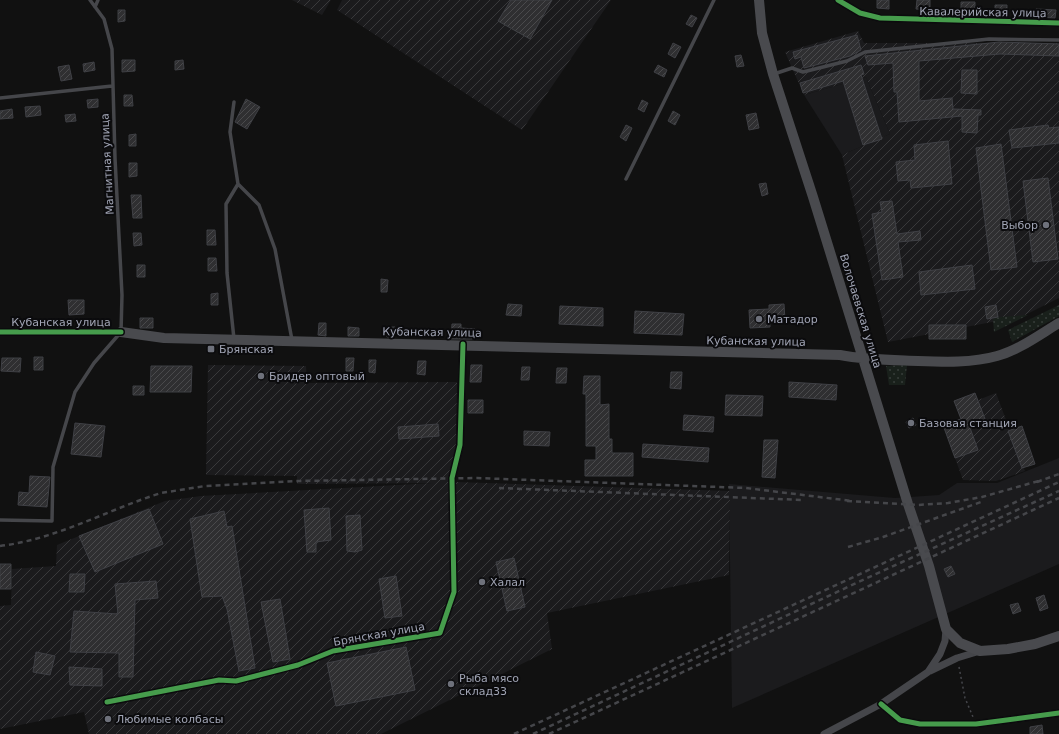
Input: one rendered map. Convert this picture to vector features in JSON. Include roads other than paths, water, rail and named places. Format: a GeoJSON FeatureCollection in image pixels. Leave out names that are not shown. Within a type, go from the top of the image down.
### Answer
{"type":"FeatureCollection","features":[{"type":"Feature","properties":{"kind":"main road","name":"Волочаевская улица"},"geometry":{"type":"LineString","coordinates":[[759,0],[762,33],[773,74],[908,504],[929,566],[946,629]]}},
{"type":"Feature","properties":{"kind":"main road","name":"Кубанская улица"},"geometry":{"type":"LineString","coordinates":[[121,332],[164,338],[463,344],[611,350],[840,355],[864,360],[952,362],[981,360],[1012,350],[1059,323]]}},
{"type":"Feature","properties":{"kind":"main road"},"geometry":{"type":"LineString","coordinates":[[946,629],[960,642],[980,651],[1008,650],[1035,644],[1059,636]]}},
{"type":"Feature","properties":{"kind":"street","name":"Кавалерийская улица"},"geometry":{"type":"LineString","coordinates":[[838,0],[860,14],[880,18],[1059,23]]}},
{"type":"Feature","properties":{"kind":"street","name":"Кубанская улица"},"geometry":{"type":"LineString","coordinates":[[0,332],[121,332]]}},
{"type":"Feature","properties":{"kind":"street","name":"Брянская улица"},"geometry":{"type":"LineString","coordinates":[[107,702],[219,680],[236,681],[298,665],[333,652],[440,633],[454,592],[452,478],[460,445],[463,344]]}},
{"type":"Feature","properties":{"kind":"street"},"geometry":{"type":"LineString","coordinates":[[928,672],[940,654],[945,641],[946,629]]}},
{"type":"Feature","properties":{"kind":"street"},"geometry":{"type":"LineString","coordinates":[[824,734],[881,704],[928,672],[957,658],[980,651]]}},
{"type":"Feature","properties":{"kind":"street"},"geometry":{"type":"LineString","coordinates":[[881,704],[900,720],[920,724],[976,724],[1059,713]]}},
{"type":"Feature","properties":{"kind":"lane","name":"Магнитная улица"},"geometry":{"type":"LineString","coordinates":[[90,0],[104,19],[112,49],[112,86],[122,295],[121,332]]}},
{"type":"Feature","properties":{"kind":"lane"},"geometry":{"type":"LineString","coordinates":[[95,7],[98,0]]}},
{"type":"Feature","properties":{"kind":"lane"},"geometry":{"type":"LineString","coordinates":[[626,179],[714,0]]}},
{"type":"Feature","properties":{"kind":"lane"},"geometry":{"type":"LineString","coordinates":[[773,74],[792,68],[803,72],[847,60],[865,52],[989,39],[1059,40]]}},
{"type":"Feature","properties":{"kind":"lane"},"geometry":{"type":"LineString","coordinates":[[0,98],[112,86]]}},
{"type":"Feature","properties":{"kind":"lane"},"geometry":{"type":"LineString","coordinates":[[234,102],[230,132],[238,184],[259,205],[275,249],[293,341]]}},
{"type":"Feature","properties":{"kind":"lane"},"geometry":{"type":"LineString","coordinates":[[234,340],[227,273],[226,204],[238,184]]}},
{"type":"Feature","properties":{"kind":"lane"},"geometry":{"type":"LineString","coordinates":[[0,520],[52,521],[53,467],[75,392],[94,363],[121,332]]}},
{"type":"Feature","properties":{"kind":"railway"},"geometry":{"type":"LineString","coordinates":[[1037,482],[1059,474]]}},
{"type":"Feature","properties":{"kind":"railway"},"geometry":{"type":"LineString","coordinates":[[0,546],[62,531],[161,493],[205,486],[297,481],[477,478],[746,488],[852,501]]}},
{"type":"Feature","properties":{"kind":"railway"},"geometry":{"type":"LineString","coordinates":[[847,501],[918,505],[948,503],[982,497],[1042,480]]}},
{"type":"Feature","properties":{"kind":"railway"},"geometry":{"type":"LineString","coordinates":[[514,734],[1059,482]]}},
{"type":"Feature","properties":{"kind":"railway"},"geometry":{"type":"LineString","coordinates":[[499,488],[803,500]]}},
{"type":"Feature","properties":{"kind":"railway"},"geometry":{"type":"LineString","coordinates":[[533,734],[867,578],[1059,491]]}},
{"type":"Feature","properties":{"kind":"railway"},"geometry":{"type":"LineString","coordinates":[[549,734],[1059,498]]}},
{"type":"Feature","properties":{"kind":"railway"},"geometry":{"type":"LineString","coordinates":[[848,547],[883,537],[981,502]]}},
{"type":"Feature","properties":{"kind":"place","name":"Выбор"},"geometry":{"type":"Point","coordinates":[1046,225]}},
{"type":"Feature","properties":{"kind":"place","name":"Матадор"},"geometry":{"type":"Point","coordinates":[759,319]}},
{"type":"Feature","properties":{"kind":"place","name":"Брянская"},"geometry":{"type":"Point","coordinates":[211,349]}},
{"type":"Feature","properties":{"kind":"place","name":"Бридер оптовый"},"geometry":{"type":"Point","coordinates":[261,376]}},
{"type":"Feature","properties":{"kind":"place","name":"Базовая станция"},"geometry":{"type":"Point","coordinates":[911,423]}},
{"type":"Feature","properties":{"kind":"place","name":"Халал"},"geometry":{"type":"Point","coordinates":[482,582]}},
{"type":"Feature","properties":{"kind":"place","name":"Рыба мясо склад33"},"geometry":{"type":"Point","coordinates":[451,684]}},
{"type":"Feature","properties":{"kind":"place","name":"Любимые колбасы"},"geometry":{"type":"Point","coordinates":[108,719]}}]}
